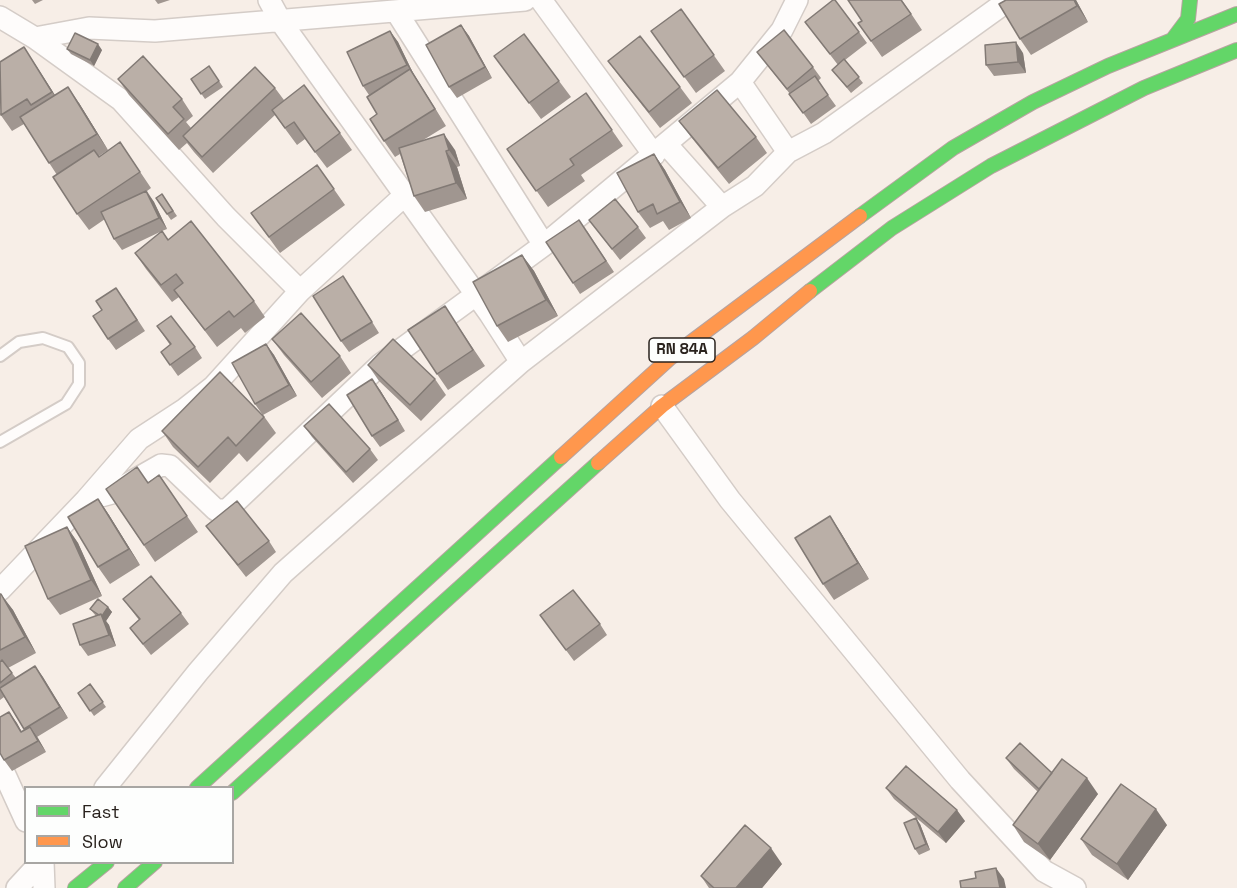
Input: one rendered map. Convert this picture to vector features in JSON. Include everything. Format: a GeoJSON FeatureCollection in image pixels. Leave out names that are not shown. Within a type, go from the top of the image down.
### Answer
{"type":"FeatureCollection","features":[{"type":"Feature","properties":{"kind":"main road"},"geometry":{"type":"LineString","coordinates":[[1173,39],[1188,19],[1190,0]]}},
{"type":"Feature","properties":{"kind":"main road","name":"RN 84A"},"geometry":{"type":"LineString","coordinates":[[199,786],[680,351],[952,148],[1033,102],[1108,66],[1237,14]]}},
{"type":"Feature","properties":{"kind":"main road","name":"RN 84A"},"geometry":{"type":"LineString","coordinates":[[234,791],[662,406],[753,338],[844,262],[892,228],[991,166],[1112,102],[1237,50]]}},
{"type":"Feature","properties":{"kind":"main road"},"geometry":{"type":"LineString","coordinates":[[75,888],[105,864]]}},
{"type":"Feature","properties":{"kind":"main road"},"geometry":{"type":"LineString","coordinates":[[125,888],[153,864]]}},
{"type":"Feature","properties":{"kind":"street"},"geometry":{"type":"LineString","coordinates":[[269,0],[280,22],[476,295],[520,362]]}},
{"type":"Feature","properties":{"kind":"street"},"geometry":{"type":"LineString","coordinates":[[35,38],[89,28],[155,31],[525,0]]}},
{"type":"Feature","properties":{"kind":"street"},"geometry":{"type":"LineString","coordinates":[[541,0],[605,89],[660,149],[722,207]]}},
{"type":"Feature","properties":{"kind":"street"},"geometry":{"type":"LineString","coordinates":[[86,500],[112,493],[161,465],[170,466],[216,510],[227,510],[380,365],[544,245],[740,82],[782,30],[796,0]]}},
{"type":"Feature","properties":{"kind":"street"},"geometry":{"type":"LineString","coordinates":[[107,786],[198,672],[283,573],[520,362],[722,207],[755,186],[788,152],[824,133],[1009,0]]}},
{"type":"Feature","properties":{"kind":"street"},"geometry":{"type":"LineString","coordinates":[[396,12],[544,245]]}},
{"type":"Feature","properties":{"kind":"street"},"geometry":{"type":"LineString","coordinates":[[0,17],[35,38],[121,100],[226,217],[300,291]]}},
{"type":"Feature","properties":{"kind":"street"},"geometry":{"type":"LineString","coordinates":[[740,82],[788,152]]}},
{"type":"Feature","properties":{"kind":"street"},"geometry":{"type":"LineString","coordinates":[[586,102],[605,89]]}},
{"type":"Feature","properties":{"kind":"street"},"geometry":{"type":"LineString","coordinates":[[494,167],[513,154]]}},
{"type":"Feature","properties":{"kind":"street"},"geometry":{"type":"LineString","coordinates":[[0,590],[86,500],[139,439],[213,387],[300,291],[405,195]]}},
{"type":"Feature","properties":{"kind":"street"},"geometry":{"type":"LineString","coordinates":[[662,406],[730,500],[960,780],[1044,871],[1075,888]]}},
{"type":"Feature","properties":{"kind":"street"},"geometry":{"type":"LineString","coordinates":[[0,764],[24,817]]}},
{"type":"Feature","properties":{"kind":"street"},"geometry":{"type":"LineString","coordinates":[[17,888],[41,864]]}},
{"type":"Feature","properties":{"kind":"street"},"geometry":{"type":"LineString","coordinates":[[42,864],[44,888]]}},
{"type":"Feature","properties":{"kind":"lane"},"geometry":{"type":"LineString","coordinates":[[0,356],[19,342],[43,338],[68,347],[79,363],[79,384],[66,404],[0,442]]}},
{"type":"Feature","properties":{"kind":"building"},"geometry":{"type":"Polygon","coordinates":[[[833,0],[859,32],[830,54],[805,22],[833,0]]]}},
{"type":"Feature","properties":{"kind":"building"},"geometry":{"type":"Polygon","coordinates":[[[848,0],[901,0],[911,14],[871,41],[858,23],[862,21],[848,0]]]}},
{"type":"Feature","properties":{"kind":"building"},"geometry":{"type":"Polygon","coordinates":[[[1006,0],[1074,0],[1077,6],[1020,39],[999,4],[1006,0]]]}},
{"type":"Feature","properties":{"kind":"building"},"geometry":{"type":"Polygon","coordinates":[[[681,9],[714,55],[684,77],[651,31],[681,9]]]}},
{"type":"Feature","properties":{"kind":"building"},"geometry":{"type":"Polygon","coordinates":[[[461,25],[485,67],[449,87],[426,45],[461,25]]]}},
{"type":"Feature","properties":{"kind":"building"},"geometry":{"type":"Polygon","coordinates":[[[784,30],[813,67],[787,89],[757,52],[784,30]]]}},
{"type":"Feature","properties":{"kind":"building"},"geometry":{"type":"Polygon","coordinates":[[[390,31],[407,65],[363,86],[347,52],[390,31]]]}},
{"type":"Feature","properties":{"kind":"building"},"geometry":{"type":"Polygon","coordinates":[[[75,33],[98,44],[90,60],[67,49],[75,33]]]}},
{"type":"Feature","properties":{"kind":"building"},"geometry":{"type":"Polygon","coordinates":[[[524,34],[559,81],[529,103],[494,56],[524,34]]]}},
{"type":"Feature","properties":{"kind":"building"},"geometry":{"type":"Polygon","coordinates":[[[640,36],[680,87],[649,112],[608,61],[640,36]]]}},
{"type":"Feature","properties":{"kind":"building"},"geometry":{"type":"Polygon","coordinates":[[[1016,42],[1018,62],[986,65],[985,45],[1016,42]]]}},
{"type":"Feature","properties":{"kind":"building"},"geometry":{"type":"Polygon","coordinates":[[[24,47],[52,92],[31,105],[27,99],[1,115],[0,62],[24,47]]]}},
{"type":"Feature","properties":{"kind":"building"},"geometry":{"type":"Polygon","coordinates":[[[143,56],[182,99],[173,107],[184,119],[168,134],[118,79],[143,56]]]}},
{"type":"Feature","properties":{"kind":"building"},"geometry":{"type":"Polygon","coordinates":[[[844,59],[859,77],[847,87],[832,70],[844,59]]]}},
{"type":"Feature","properties":{"kind":"building"},"geometry":{"type":"Polygon","coordinates":[[[209,66],[219,81],[201,94],[191,79],[209,66]]]}},
{"type":"Feature","properties":{"kind":"building"},"geometry":{"type":"Polygon","coordinates":[[[255,67],[275,88],[202,157],[183,136],[255,67]]]}},
{"type":"Feature","properties":{"kind":"building"},"geometry":{"type":"Polygon","coordinates":[[[410,69],[435,109],[384,141],[370,119],[377,114],[367,97],[410,69]]]}},
{"type":"Feature","properties":{"kind":"building"},"geometry":{"type":"Polygon","coordinates":[[[815,76],[828,95],[803,113],[789,94],[815,76]]]}},
{"type":"Feature","properties":{"kind":"building"},"geometry":{"type":"Polygon","coordinates":[[[304,85],[340,133],[315,152],[294,122],[285,128],[272,110],[304,85]]]}},
{"type":"Feature","properties":{"kind":"building"},"geometry":{"type":"Polygon","coordinates":[[[68,87],[97,134],[49,163],[20,117],[68,87]]]}},
{"type":"Feature","properties":{"kind":"building"},"geometry":{"type":"Polygon","coordinates":[[[717,90],[756,137],[718,168],[679,121],[717,90]]]}},
{"type":"Feature","properties":{"kind":"building"},"geometry":{"type":"Polygon","coordinates":[[[586,93],[612,130],[570,159],[574,165],[536,191],[507,149],[586,93]]]}},
{"type":"Feature","properties":{"kind":"building"},"geometry":{"type":"Polygon","coordinates":[[[444,134],[449,150],[446,151],[456,183],[414,196],[399,148],[444,134]]]}},
{"type":"Feature","properties":{"kind":"building"},"geometry":{"type":"Polygon","coordinates":[[[120,142],[140,172],[77,214],[53,177],[94,150],[99,157],[120,142]]]}},
{"type":"Feature","properties":{"kind":"building"},"geometry":{"type":"Polygon","coordinates":[[[654,154],[680,202],[657,214],[653,204],[638,212],[617,173],[654,154]]]}},
{"type":"Feature","properties":{"kind":"building"},"geometry":{"type":"Polygon","coordinates":[[[317,165],[334,189],[269,237],[251,213],[317,165]]]}},
{"type":"Feature","properties":{"kind":"building"},"geometry":{"type":"Polygon","coordinates":[[[146,191],[159,218],[114,239],[101,212],[146,191]]]}},
{"type":"Feature","properties":{"kind":"building"},"geometry":{"type":"Polygon","coordinates":[[[162,194],[173,211],[167,214],[156,198],[162,194]]]}},
{"type":"Feature","properties":{"kind":"building"},"geometry":{"type":"Polygon","coordinates":[[[615,199],[638,227],[612,249],[589,220],[615,199]]]}},
{"type":"Feature","properties":{"kind":"building"},"geometry":{"type":"Polygon","coordinates":[[[579,220],[606,261],[573,283],[546,242],[579,220]]]}},
{"type":"Feature","properties":{"kind":"building"},"geometry":{"type":"Polygon","coordinates":[[[191,221],[254,301],[234,317],[229,311],[205,330],[174,290],[183,283],[176,274],[161,285],[135,253],[162,231],[168,240],[191,221]]]}},
{"type":"Feature","properties":{"kind":"building"},"geometry":{"type":"Polygon","coordinates":[[[522,255],[546,300],[497,326],[473,282],[522,255]]]}},
{"type":"Feature","properties":{"kind":"building"},"geometry":{"type":"Polygon","coordinates":[[[343,276],[372,322],[341,341],[313,296],[343,276]]]}},
{"type":"Feature","properties":{"kind":"building"},"geometry":{"type":"Polygon","coordinates":[[[116,288],[137,320],[108,339],[93,316],[102,310],[96,301],[116,288]]]}},
{"type":"Feature","properties":{"kind":"building"},"geometry":{"type":"Polygon","coordinates":[[[445,306],[473,350],[437,374],[408,330],[445,306]]]}},
{"type":"Feature","properties":{"kind":"building"},"geometry":{"type":"Polygon","coordinates":[[[301,313],[340,356],[311,382],[272,339],[301,313]]]}},
{"type":"Feature","properties":{"kind":"building"},"geometry":{"type":"Polygon","coordinates":[[[171,316],[195,347],[170,365],[161,352],[171,344],[157,326],[171,316]]]}},
{"type":"Feature","properties":{"kind":"building"},"geometry":{"type":"Polygon","coordinates":[[[393,339],[435,379],[410,405],[368,365],[393,339]]]}},
{"type":"Feature","properties":{"kind":"building"},"geometry":{"type":"Polygon","coordinates":[[[266,344],[289,385],[255,404],[232,363],[266,344]]]}},
{"type":"Feature","properties":{"kind":"building"},"geometry":{"type":"Polygon","coordinates":[[[220,372],[264,417],[236,446],[228,437],[198,467],[162,431],[220,372]]]}},
{"type":"Feature","properties":{"kind":"building"},"geometry":{"type":"Polygon","coordinates":[[[372,379],[398,420],[372,436],[347,395],[372,379]]]}},
{"type":"Feature","properties":{"kind":"building"},"geometry":{"type":"Polygon","coordinates":[[[329,404],[370,449],[346,472],[304,426],[329,404]]]}},
{"type":"Feature","properties":{"kind":"building"},"geometry":{"type":"Polygon","coordinates":[[[137,467],[148,483],[159,475],[187,516],[144,545],[106,489],[137,467]]]}},
{"type":"Feature","properties":{"kind":"building"},"geometry":{"type":"Polygon","coordinates":[[[98,499],[129,549],[98,567],[68,517],[98,499]]]}},
{"type":"Feature","properties":{"kind":"building"},"geometry":{"type":"Polygon","coordinates":[[[237,501],[269,541],[238,565],[206,526],[237,501]]]}},
{"type":"Feature","properties":{"kind":"building"},"geometry":{"type":"Polygon","coordinates":[[[830,516],[858,563],[823,584],[795,538],[830,516]]]}},
{"type":"Feature","properties":{"kind":"building"},"geometry":{"type":"Polygon","coordinates":[[[67,527],[91,580],[48,599],[25,546],[67,527]]]}},
{"type":"Feature","properties":{"kind":"building"},"geometry":{"type":"Polygon","coordinates":[[[151,576],[181,613],[143,644],[130,628],[140,619],[123,599],[151,576]]]}},
{"type":"Feature","properties":{"kind":"building"},"geometry":{"type":"Polygon","coordinates":[[[573,590],[600,624],[566,650],[540,615],[573,590]]]}},
{"type":"Feature","properties":{"kind":"building"},"geometry":{"type":"Polygon","coordinates":[[[0,594],[25,637],[0,650],[0,594]]]}},
{"type":"Feature","properties":{"kind":"building"},"geometry":{"type":"Polygon","coordinates":[[[98,599],[108,607],[102,616],[90,609],[98,599]]]}},
{"type":"Feature","properties":{"kind":"building"},"geometry":{"type":"Polygon","coordinates":[[[101,614],[109,635],[80,645],[73,624],[101,614]]]}},
{"type":"Feature","properties":{"kind":"building"},"geometry":{"type":"Polygon","coordinates":[[[2,660],[12,673],[0,683],[0,662],[2,660]]]}},
{"type":"Feature","properties":{"kind":"building"},"geometry":{"type":"Polygon","coordinates":[[[35,666],[60,707],[24,729],[0,688],[35,666]]]}},
{"type":"Feature","properties":{"kind":"building"},"geometry":{"type":"Polygon","coordinates":[[[90,684],[103,702],[90,711],[78,693],[90,684]]]}},
{"type":"Feature","properties":{"kind":"building"},"geometry":{"type":"Polygon","coordinates":[[[9,712],[21,732],[30,727],[38,741],[4,760],[0,753],[0,717],[9,712]]]}},
{"type":"Feature","properties":{"kind":"building"},"geometry":{"type":"Polygon","coordinates":[[[1020,743],[1052,773],[1039,789],[1006,758],[1020,743]]]}},
{"type":"Feature","properties":{"kind":"building"},"geometry":{"type":"Polygon","coordinates":[[[1062,759],[1087,778],[1038,844],[1013,825],[1062,759]]]}},
{"type":"Feature","properties":{"kind":"building"},"geometry":{"type":"Polygon","coordinates":[[[906,766],[957,810],[938,832],[886,788],[906,766]]]}},
{"type":"Feature","properties":{"kind":"building"},"geometry":{"type":"Polygon","coordinates":[[[1121,784],[1156,809],[1117,864],[1081,839],[1121,784]]]}},
{"type":"Feature","properties":{"kind":"building"},"geometry":{"type":"Polygon","coordinates":[[[916,818],[926,844],[915,849],[904,823],[916,818]]]}},
{"type":"Feature","properties":{"kind":"building"},"geometry":{"type":"Polygon","coordinates":[[[745,825],[771,848],[736,888],[714,888],[701,876],[745,825]]]}},
{"type":"Feature","properties":{"kind":"building"},"geometry":{"type":"Polygon","coordinates":[[[996,868],[1000,888],[961,888],[960,881],[976,878],[975,872],[996,868]]]}},
{"type":"Feature","properties":{"kind":"traffic: fast"},"geometry":{"type":"LineString","coordinates":[[1173,39],[1188,19],[1190,0]]}},
{"type":"Feature","properties":{"kind":"traffic: fast"},"geometry":{"type":"LineString","coordinates":[[860,216],[953,148],[1033,102],[1108,66],[1237,14]]}},
{"type":"Feature","properties":{"kind":"traffic: fast"},"geometry":{"type":"LineString","coordinates":[[810,291],[892,228],[991,166],[1144,88],[1237,50]]}},
{"type":"Feature","properties":{"kind":"traffic: fast"},"geometry":{"type":"LineString","coordinates":[[199,786],[561,457]]}},
{"type":"Feature","properties":{"kind":"traffic: fast"},"geometry":{"type":"LineString","coordinates":[[234,791],[598,463]]}},
{"type":"Feature","properties":{"kind":"traffic: fast"},"geometry":{"type":"LineString","coordinates":[[75,888],[105,864]]}},
{"type":"Feature","properties":{"kind":"traffic: fast"},"geometry":{"type":"LineString","coordinates":[[125,888],[153,864]]}},
{"type":"Feature","properties":{"kind":"traffic: slow"},"geometry":{"type":"LineString","coordinates":[[561,457],[670,358],[860,216]]}},
{"type":"Feature","properties":{"kind":"traffic: slow"},"geometry":{"type":"LineString","coordinates":[[598,463],[662,406],[753,338],[810,291]]}}]}
